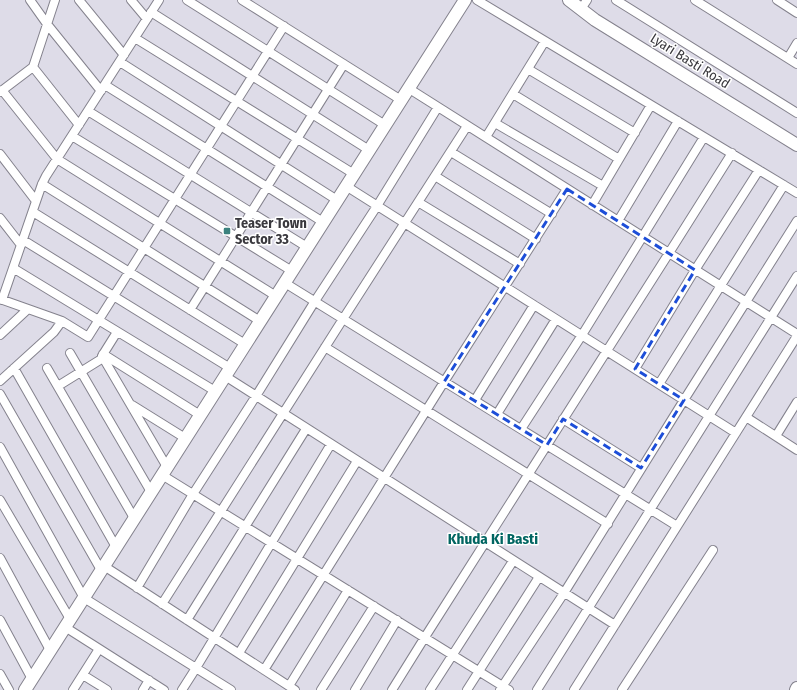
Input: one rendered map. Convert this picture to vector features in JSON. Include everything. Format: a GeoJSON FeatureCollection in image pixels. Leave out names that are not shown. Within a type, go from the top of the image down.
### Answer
{"type":"FeatureCollection","features":[{"type":"Feature","properties":{"kind":"street"},"geometry":{"type":"LineString","coordinates":[[30,0],[48,24],[103,88],[206,149],[323,222]]}},
{"type":"Feature","properties":{"kind":"street"},"geometry":{"type":"LineString","coordinates":[[56,0],[33,67],[1,91],[57,159],[276,296]]}},
{"type":"Feature","properties":{"kind":"street"},"geometry":{"type":"LineString","coordinates":[[79,0],[122,58],[221,126],[337,200]]}},
{"type":"Feature","properties":{"kind":"street"},"geometry":{"type":"LineString","coordinates":[[132,0],[149,15],[252,76],[369,150]]}},
{"type":"Feature","properties":{"kind":"street"},"geometry":{"type":"LineString","coordinates":[[159,0],[46,176],[13,268],[2,288],[1,299],[62,321],[88,337],[284,26]]}},
{"type":"Feature","properties":{"kind":"street"},"geometry":{"type":"LineString","coordinates":[[187,0],[385,125]]}},
{"type":"Feature","properties":{"kind":"street"},"geometry":{"type":"LineString","coordinates":[[242,0],[401,100]]}},
{"type":"Feature","properties":{"kind":"street"},"geometry":{"type":"LineString","coordinates":[[25,690],[465,0]]}},
{"type":"Feature","properties":{"kind":"street"},"geometry":{"type":"LineString","coordinates":[[478,0],[797,193]]}},
{"type":"Feature","properties":{"kind":"street","name":"Lyari Basti Road"},"geometry":{"type":"LineString","coordinates":[[569,0],[584,5],[595,20],[797,145]]}},
{"type":"Feature","properties":{"kind":"street"},"geometry":{"type":"LineString","coordinates":[[616,0],[797,113]]}},
{"type":"Feature","properties":{"kind":"street"},"geometry":{"type":"LineString","coordinates":[[695,0],[797,64]]}},
{"type":"Feature","properties":{"kind":"street"},"geometry":{"type":"LineString","coordinates":[[777,0],[797,13]]}},
{"type":"Feature","properties":{"kind":"street"},"geometry":{"type":"LineString","coordinates":[[135,38],[354,174]]}},
{"type":"Feature","properties":{"kind":"street"},"geometry":{"type":"LineString","coordinates":[[486,137],[545,41]]}},
{"type":"Feature","properties":{"kind":"street"},"geometry":{"type":"LineString","coordinates":[[788,58],[797,43]]}},
{"type":"Feature","properties":{"kind":"street"},"geometry":{"type":"LineString","coordinates":[[190,310],[344,64]]}},
{"type":"Feature","properties":{"kind":"street"},"geometry":{"type":"LineString","coordinates":[[33,67],[79,126]]}},
{"type":"Feature","properties":{"kind":"street"},"geometry":{"type":"LineString","coordinates":[[528,69],[635,133]]}},
{"type":"Feature","properties":{"kind":"street"},"geometry":{"type":"LineString","coordinates":[[408,88],[797,335],[574,690]]}},
{"type":"Feature","properties":{"kind":"street"},"geometry":{"type":"LineString","coordinates":[[513,94],[619,159]]}},
{"type":"Feature","properties":{"kind":"street"},"geometry":{"type":"LineString","coordinates":[[592,205],[652,105]]}},
{"type":"Feature","properties":{"kind":"street"},"geometry":{"type":"LineString","coordinates":[[138,588],[193,494],[377,206],[438,107]]}},
{"type":"Feature","properties":{"kind":"street"},"geometry":{"type":"LineString","coordinates":[[88,111],[307,247]]}},
{"type":"Feature","properties":{"kind":"street"},"geometry":{"type":"LineString","coordinates":[[618,221],[678,121]]}},
{"type":"Feature","properties":{"kind":"street"},"geometry":{"type":"LineString","coordinates":[[495,122],[603,186]]}},
{"type":"Feature","properties":{"kind":"street"},"geometry":{"type":"LineString","coordinates":[[162,604],[325,347],[468,126]]}},
{"type":"Feature","properties":{"kind":"street"},"geometry":{"type":"LineString","coordinates":[[72,136],[292,271]]}},
{"type":"Feature","properties":{"kind":"street"},"geometry":{"type":"LineString","coordinates":[[521,429],[582,335],[704,137]]}},
{"type":"Feature","properties":{"kind":"street"},"geometry":{"type":"LineString","coordinates":[[451,152],[552,214]]}},
{"type":"Feature","properties":{"kind":"street"},"geometry":{"type":"LineString","coordinates":[[392,690],[732,153]]}},
{"type":"Feature","properties":{"kind":"street"},"geometry":{"type":"LineString","coordinates":[[0,154],[36,201]]}},
{"type":"Feature","properties":{"kind":"street"},"geometry":{"type":"LineString","coordinates":[[635,369],[695,270],[760,170]]}},
{"type":"Feature","properties":{"kind":"street"},"geometry":{"type":"LineString","coordinates":[[435,176],[536,238]]}},
{"type":"Feature","properties":{"kind":"street"},"geometry":{"type":"LineString","coordinates":[[42,184],[260,321]]}},
{"type":"Feature","properties":{"kind":"street"},"geometry":{"type":"LineString","coordinates":[[659,384],[784,185]]}},
{"type":"Feature","properties":{"kind":"street"},"geometry":{"type":"LineString","coordinates":[[346,186],[736,433]]}},
{"type":"Feature","properties":{"kind":"street"},"geometry":{"type":"LineString","coordinates":[[264,670],[426,410],[567,189]]}},
{"type":"Feature","properties":{"kind":"street"},"geometry":{"type":"LineString","coordinates":[[418,202],[520,264]]}},
{"type":"Feature","properties":{"kind":"street"},"geometry":{"type":"LineString","coordinates":[[32,212],[245,344]]}},
{"type":"Feature","properties":{"kind":"street"},"geometry":{"type":"LineString","coordinates":[[0,218],[22,242],[114,296],[227,372],[256,396],[283,414],[614,625]]}},
{"type":"Feature","properties":{"kind":"street"},"geometry":{"type":"LineString","coordinates":[[103,356],[164,471],[193,494],[479,671],[504,689],[797,221]]}},
{"type":"Feature","properties":{"kind":"street"},"geometry":{"type":"LineString","coordinates":[[13,268],[215,391]]}},
{"type":"Feature","properties":{"kind":"street"},"geometry":{"type":"LineString","coordinates":[[537,690],[797,276]]}},
{"type":"Feature","properties":{"kind":"street"},"geometry":{"type":"LineString","coordinates":[[284,283],[677,526]]}},
{"type":"Feature","properties":{"kind":"street"},"geometry":{"type":"LineString","coordinates":[[474,400],[534,305]]}},
{"type":"Feature","properties":{"kind":"street"},"geometry":{"type":"LineString","coordinates":[[0,335],[28,309]]}},
{"type":"Feature","properties":{"kind":"street"},"geometry":{"type":"LineString","coordinates":[[497,414],[556,319]]}},
{"type":"Feature","properties":{"kind":"street"},"geometry":{"type":"LineString","coordinates":[[0,381],[54,332],[62,321]]}},
{"type":"Feature","properties":{"kind":"street"},"geometry":{"type":"LineString","coordinates":[[58,386],[103,356],[117,332]]}},
{"type":"Feature","properties":{"kind":"street"},"geometry":{"type":"LineString","coordinates":[[325,347],[608,524]]}},
{"type":"Feature","properties":{"kind":"street"},"geometry":{"type":"LineString","coordinates":[[70,353],[151,492]]}},
{"type":"Feature","properties":{"kind":"street"},"geometry":{"type":"LineString","coordinates":[[103,356],[200,415]]}},
{"type":"Feature","properties":{"kind":"street"},"geometry":{"type":"LineString","coordinates":[[14,368],[116,547]]}},
{"type":"Feature","properties":{"kind":"street"},"geometry":{"type":"LineString","coordinates":[[47,368],[134,518]]}},
{"type":"Feature","properties":{"kind":"street"},"geometry":{"type":"LineString","coordinates":[[0,394],[102,568],[138,588],[292,688],[348,590]]}},
{"type":"Feature","properties":{"kind":"street"},"geometry":{"type":"LineString","coordinates":[[776,436],[797,402]]}},
{"type":"Feature","properties":{"kind":"street"},"geometry":{"type":"LineString","coordinates":[[129,403],[185,438]]}},
{"type":"Feature","properties":{"kind":"street"},"geometry":{"type":"LineString","coordinates":[[746,417],[797,450]]}},
{"type":"Feature","properties":{"kind":"street"},"geometry":{"type":"LineString","coordinates":[[563,420],[642,468]]}},
{"type":"Feature","properties":{"kind":"street"},"geometry":{"type":"LineString","coordinates":[[187,620],[306,429]]}},
{"type":"Feature","properties":{"kind":"street"},"geometry":{"type":"LineString","coordinates":[[182,690],[331,444]]}},
{"type":"Feature","properties":{"kind":"street"},"geometry":{"type":"LineString","coordinates":[[0,447],[84,598],[229,690]]}},
{"type":"Feature","properties":{"kind":"street"},"geometry":{"type":"LineString","coordinates":[[239,653],[357,461]]}},
{"type":"Feature","properties":{"kind":"street"},"geometry":{"type":"LineString","coordinates":[[1,502],[68,623],[99,649],[164,690]]}},
{"type":"Feature","properties":{"kind":"street"},"geometry":{"type":"LineString","coordinates":[[622,690],[713,550]]}},
{"type":"Feature","properties":{"kind":"street"},"geometry":{"type":"LineString","coordinates":[[0,558],[50,650]]}},
{"type":"Feature","properties":{"kind":"street"},"geometry":{"type":"LineString","coordinates":[[430,690],[513,561]]}},
{"type":"Feature","properties":{"kind":"street"},"geometry":{"type":"LineString","coordinates":[[467,690],[539,577]]}},
{"type":"Feature","properties":{"kind":"street"},"geometry":{"type":"LineString","coordinates":[[322,690],[374,606]]}},
{"type":"Feature","properties":{"kind":"street"},"geometry":{"type":"LineString","coordinates":[[0,620],[32,679]]}},
{"type":"Feature","properties":{"kind":"street"},"geometry":{"type":"LineString","coordinates":[[354,690],[397,620]]}},
{"type":"Feature","properties":{"kind":"street"},"geometry":{"type":"LineString","coordinates":[[73,690],[99,649]]}},
{"type":"Feature","properties":{"kind":"street"},"geometry":{"type":"LineString","coordinates":[[0,674],[8,690]]}},
{"type":"Feature","properties":{"kind":"street"},"geometry":{"type":"LineString","coordinates":[[83,675],[107,690]]}},
{"type":"Feature","properties":{"kind":"street"},"geometry":{"type":"LineString","coordinates":[[143,690],[149,680]]}},
{"type":"Feature","properties":{"kind":"highlighted area"},"geometry":{"type":"Polygon","coordinates":[[[567,189],[695,270],[635,369],[684,400],[641,468],[563,419],[547,445],[444,382],[567,189]]]}},
{"type":"Feature","properties":{"kind":"place","name":"Teaser Town Sector 33"},"geometry":{"type":"Point","coordinates":[227,231]}},
{"type":"Feature","properties":{"kind":"district","name":"Khuda Ki Basti"},"geometry":{"type":"Point","coordinates":[493,539]}}]}
